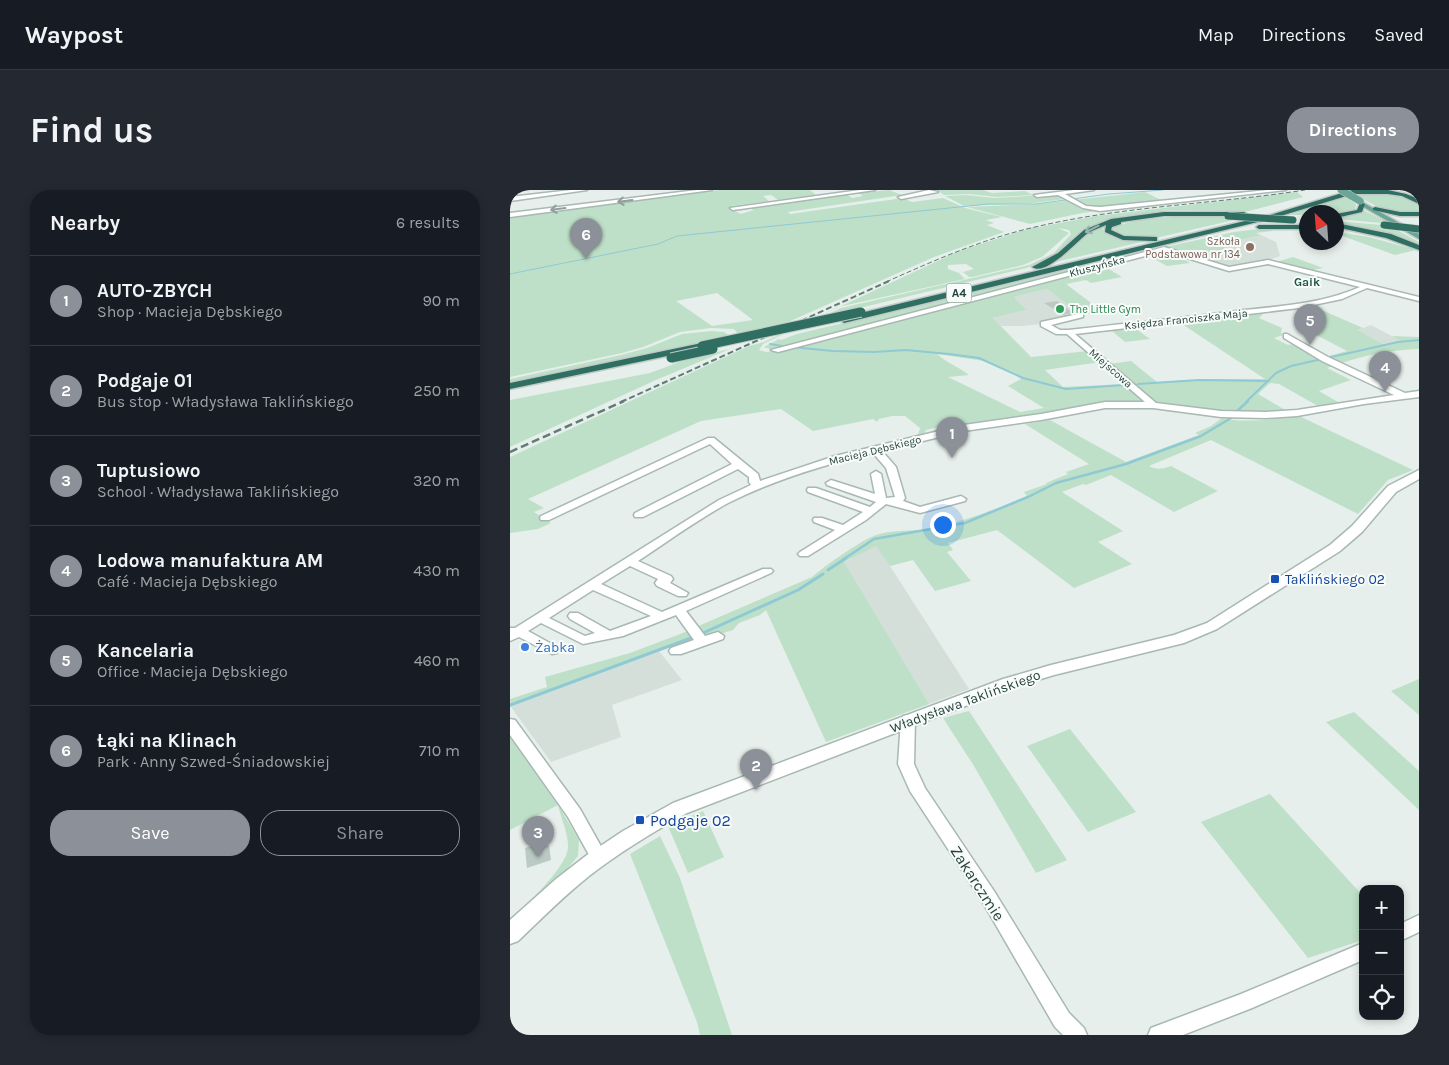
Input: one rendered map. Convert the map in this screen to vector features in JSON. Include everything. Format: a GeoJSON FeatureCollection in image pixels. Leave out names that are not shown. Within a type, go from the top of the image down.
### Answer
{"type":"FeatureCollection","features":[{"type":"Feature","properties":{"kind":"highway"},"geometry":{"type":"LineString","coordinates":[[1410,190],[1419,197]]}},
{"type":"Feature","properties":{"kind":"highway"},"geometry":{"type":"LineString","coordinates":[[1353,191],[1392,192],[1409,196],[1419,202]]}},
{"type":"Feature","properties":{"kind":"highway","name":"A4"},"geometry":{"type":"LineString","coordinates":[[510,386],[861,312],[1192,233],[1353,191]]}},
{"type":"Feature","properties":{"kind":"highway","name":"A4"},"geometry":{"type":"LineString","coordinates":[[510,391],[826,324],[1203,234],[1302,209],[1353,191]]}},
{"type":"Feature","properties":{"kind":"highway"},"geometry":{"type":"LineString","coordinates":[[1344,214],[1360,211],[1361,203]]}},
{"type":"Feature","properties":{"kind":"highway"},"geometry":{"type":"LineString","coordinates":[[1375,209],[1400,214],[1419,214]]}},
{"type":"Feature","properties":{"kind":"highway"},"geometry":{"type":"LineString","coordinates":[[1006,277],[1051,261],[1066,252],[1086,231],[1111,221],[1164,214],[1244,214],[1299,219]]}},
{"type":"Feature","properties":{"kind":"highway"},"geometry":{"type":"LineString","coordinates":[[1192,233],[1156,239],[1135,240],[1118,237],[1109,233],[1107,229],[1118,223],[1152,217],[1228,216],[1299,220]]}},
{"type":"Feature","properties":{"kind":"highway"},"geometry":{"type":"LineString","coordinates":[[1344,221],[1365,223]]}},
{"type":"Feature","properties":{"kind":"highway"},"geometry":{"type":"LineString","coordinates":[[1374,224],[1419,229]]}},
{"type":"Feature","properties":{"kind":"highway"},"geometry":{"type":"LineString","coordinates":[[1203,234],[1259,226],[1299,227]]}},
{"type":"Feature","properties":{"kind":"highway"},"geometry":{"type":"LineString","coordinates":[[1344,227],[1388,236],[1419,248]]}},
{"type":"Feature","properties":{"kind":"highway"},"geometry":{"type":"LineString","coordinates":[[1344,231],[1372,236],[1419,248]]}},
{"type":"Feature","properties":{"kind":"main road"},"geometry":{"type":"LineString","coordinates":[[1341,190],[1419,235]]}},
{"type":"Feature","properties":{"kind":"main road"},"geometry":{"type":"LineString","coordinates":[[1361,203],[1375,209],[1419,235]]}},
{"type":"Feature","properties":{"kind":"street"},"geometry":{"type":"LineString","coordinates":[[510,199],[584,190]]}},
{"type":"Feature","properties":{"kind":"street"},"geometry":{"type":"LineString","coordinates":[[667,190],[680,194]]}},
{"type":"Feature","properties":{"kind":"street"},"geometry":{"type":"LineString","coordinates":[[511,213],[709,190]]}},
{"type":"Feature","properties":{"kind":"street"},"geometry":{"type":"LineString","coordinates":[[733,208],[872,190]]}},
{"type":"Feature","properties":{"kind":"street"},"geometry":{"type":"LineString","coordinates":[[1037,195],[1091,190]]}},
{"type":"Feature","properties":{"kind":"street"},"geometry":{"type":"LineString","coordinates":[[1059,193],[1068,200],[1094,209],[1283,190]]}},
{"type":"Feature","properties":{"kind":"street"},"geometry":{"type":"LineString","coordinates":[[901,196],[933,191],[941,196]]}},
{"type":"Feature","properties":{"kind":"street"},"geometry":{"type":"LineString","coordinates":[[823,196],[830,200]]}},
{"type":"Feature","properties":{"kind":"street","name":"Kłuszyńska"},"geometry":{"type":"LineString","coordinates":[[775,350],[1159,250],[1174,250],[1229,268],[1268,262],[1419,299]]}},
{"type":"Feature","properties":{"kind":"street","name":"Księdza Franciszka Maja"},"geometry":{"type":"LineString","coordinates":[[1080,315],[1044,324],[1059,332],[1069,332],[1308,304],[1343,298],[1365,287]]}},
{"type":"Feature","properties":{"kind":"street","name":"Miejscowa"},"geometry":{"type":"LineString","coordinates":[[1069,332],[1153,405]]}},
{"type":"Feature","properties":{"kind":"street","name":"Macieja Dębskiego"},"geometry":{"type":"LineString","coordinates":[[1287,336],[1325,359],[1402,395]]}},
{"type":"Feature","properties":{"kind":"street","name":"Macieja Dębskiego"},"geometry":{"type":"LineString","coordinates":[[512,634],[717,506],[759,485],[821,463],[974,426],[1041,417],[1105,405],[1153,405],[1228,415],[1266,415],[1310,411],[1402,395],[1419,394]]}},
{"type":"Feature","properties":{"kind":"street"},"geometry":{"type":"LineString","coordinates":[[545,518],[711,440],[754,476],[754,482],[759,485]]}},
{"type":"Feature","properties":{"kind":"street"},"geometry":{"type":"LineString","coordinates":[[804,554],[887,501],[900,498],[891,467],[874,449]]}},
{"type":"Feature","properties":{"kind":"street"},"geometry":{"type":"LineString","coordinates":[[639,515],[739,464]]}},
{"type":"Feature","properties":{"kind":"street"},"geometry":{"type":"LineString","coordinates":[[876,474],[887,501]]}},
{"type":"Feature","properties":{"kind":"street","name":"Władysława Taklińskiego"},"geometry":{"type":"LineString","coordinates":[[510,934],[563,886],[599,857],[680,808],[908,720],[1040,673],[1179,639],[1212,626],[1335,548],[1357,528],[1397,485],[1419,474]]}},
{"type":"Feature","properties":{"kind":"street"},"geometry":{"type":"LineString","coordinates":[[831,483],[920,510],[961,499]]}},
{"type":"Feature","properties":{"kind":"street"},"geometry":{"type":"LineString","coordinates":[[812,490],[871,511]]}},
{"type":"Feature","properties":{"kind":"street"},"geometry":{"type":"LineString","coordinates":[[818,520],[844,529]]}},
{"type":"Feature","properties":{"kind":"street"},"geometry":{"type":"LineString","coordinates":[[630,562],[667,579],[661,583],[682,593]]}},
{"type":"Feature","properties":{"kind":"street"},"geometry":{"type":"LineString","coordinates":[[540,618],[583,640],[608,635],[678,610],[767,571]]}},
{"type":"Feature","properties":{"kind":"street"},"geometry":{"type":"LineString","coordinates":[[593,585],[661,616]]}},
{"type":"Feature","properties":{"kind":"street"},"geometry":{"type":"LineString","coordinates":[[678,610],[703,642]]}},
{"type":"Feature","properties":{"kind":"street"},"geometry":{"type":"LineString","coordinates":[[574,616],[608,635]]}},
{"type":"Feature","properties":{"kind":"street"},"geometry":{"type":"LineString","coordinates":[[512,634],[523,634],[552,650]]}},
{"type":"Feature","properties":{"kind":"street"},"geometry":{"type":"LineString","coordinates":[[676,651],[718,636]]}},
{"type":"Feature","properties":{"kind":"street","name":"Zakarczmie"},"geometry":{"type":"LineString","coordinates":[[908,720],[906,764],[918,791],[988,896],[1062,1020],[1077,1035]]}},
{"type":"Feature","properties":{"kind":"street"},"geometry":{"type":"LineString","coordinates":[[510,724],[574,813],[599,857]]}},
{"type":"Feature","properties":{"kind":"street"},"geometry":{"type":"LineString","coordinates":[[1404,931],[1419,923]]}},
{"type":"Feature","properties":{"kind":"street"},"geometry":{"type":"LineString","coordinates":[[1158,1035],[1245,1002],[1359,953]]}},
{"type":"Feature","properties":{"kind":"shaded area"},"geometry":{"type":"Polygon","coordinates":[[[1261,235],[1276,242],[1280,256],[1267,261],[1227,267],[1188,254],[1226,249],[1218,245],[1261,235]]]}},
{"type":"Feature","properties":{"kind":"shaded area"},"geometry":{"type":"Polygon","coordinates":[[[1047,289],[1080,314],[1039,323],[1041,324],[1023,326],[1001,326],[993,318],[1027,310],[1014,297],[1047,289]]]}},
{"type":"Feature","properties":{"kind":"shaded area"},"geometry":{"type":"Polygon","coordinates":[[[1371,325],[1401,341],[1383,344],[1358,330],[1371,325]]]}},
{"type":"Feature","properties":{"kind":"shaded area"},"geometry":{"type":"Polygon","coordinates":[[[876,545],[969,689],[929,704],[843,563],[876,545]]]}},
{"type":"Feature","properties":{"kind":"shaded area"},"geometry":{"type":"Polygon","coordinates":[[[659,651],[682,680],[612,705],[621,737],[551,762],[511,707],[659,651]]]}},
{"type":"Feature","properties":{"kind":"green space"},"geometry":{"type":"Polygon","coordinates":[[[720,190],[810,190],[816,195],[778,200],[771,195],[763,196],[769,201],[731,206],[741,214],[754,210],[746,207],[846,194],[852,198],[863,196],[858,193],[889,190],[902,195],[788,212],[790,214],[903,198],[912,202],[943,198],[965,208],[1002,217],[986,220],[994,223],[987,225],[1004,232],[934,257],[786,323],[738,334],[734,329],[711,328],[680,332],[643,347],[622,353],[510,377],[510,217],[720,190]],[[717,293],[676,301],[712,326],[753,320],[717,293]]]}},
{"type":"Feature","properties":{"kind":"green space"},"geometry":{"type":"Polygon","coordinates":[[[937,190],[983,190],[992,193],[1025,191],[1033,195],[996,197],[969,194],[944,195],[937,190]]]}},
{"type":"Feature","properties":{"kind":"green space"},"geometry":{"type":"Polygon","coordinates":[[[1145,192],[1165,202],[1082,213],[1030,224],[967,207],[1037,204],[1145,192]]]}},
{"type":"Feature","properties":{"kind":"green space"},"geometry":{"type":"Polygon","coordinates":[[[1297,192],[1303,197],[1249,211],[1166,210],[1116,219],[1084,230],[1076,235],[1066,248],[1043,262],[1026,268],[822,317],[841,308],[1029,265],[1054,253],[1071,234],[1069,230],[1058,228],[1069,233],[1042,257],[1023,265],[969,277],[963,272],[974,269],[966,264],[948,265],[948,269],[959,273],[965,279],[840,307],[959,251],[1034,227],[1057,228],[1039,227],[1096,216],[1297,192]]]}},
{"type":"Feature","properties":{"kind":"green space"},"geometry":{"type":"Polygon","coordinates":[[[1364,192],[1402,194],[1419,204],[1419,212],[1392,211],[1354,194],[1364,192]]]}},
{"type":"Feature","properties":{"kind":"green space"},"geometry":{"type":"Polygon","coordinates":[[[1058,194],[1065,199],[1034,203],[964,206],[945,196],[966,195],[994,198],[1058,194]]]}},
{"type":"Feature","properties":{"kind":"green space"},"geometry":{"type":"Polygon","coordinates":[[[1346,197],[1356,204],[1355,211],[1344,213],[1344,205],[1321,205],[1346,197]]]}},
{"type":"Feature","properties":{"kind":"green space"},"geometry":{"type":"Polygon","coordinates":[[[1364,207],[1395,225],[1387,222],[1344,220],[1344,216],[1357,214],[1363,210],[1383,220],[1364,207]]]}},
{"type":"Feature","properties":{"kind":"green space"},"geometry":{"type":"Polygon","coordinates":[[[1183,214],[1225,215],[1180,215],[1124,220],[1103,229],[1111,236],[1117,238],[1146,241],[1051,263],[1067,253],[1081,238],[1096,227],[1133,217],[1183,214]]]}},
{"type":"Feature","properties":{"kind":"green space"},"geometry":{"type":"Polygon","coordinates":[[[1186,216],[1223,217],[1227,219],[1243,218],[1151,239],[1128,238],[1110,230],[1112,227],[1139,220],[1186,216]]]}},
{"type":"Feature","properties":{"kind":"green space"},"geometry":{"type":"Polygon","coordinates":[[[1344,222],[1381,225],[1397,230],[1419,242],[1419,246],[1344,226],[1344,222]]]}},
{"type":"Feature","properties":{"kind":"green space"},"geometry":{"type":"Polygon","coordinates":[[[1267,228],[1273,231],[1256,233],[1261,235],[1219,245],[1228,249],[1188,254],[1165,247],[1234,232],[1267,228]]]}},
{"type":"Feature","properties":{"kind":"green space"},"geometry":{"type":"Polygon","coordinates":[[[1344,233],[1369,237],[1416,250],[1395,255],[1344,237],[1344,233]]]}},
{"type":"Feature","properties":{"kind":"green space"},"geometry":{"type":"Polygon","coordinates":[[[1160,250],[1172,251],[1190,263],[1167,266],[1145,254],[1160,250]]]}},
{"type":"Feature","properties":{"kind":"green space"},"geometry":{"type":"Polygon","coordinates":[[[1144,253],[780,348],[770,349],[764,347],[779,339],[797,334],[1144,253]]]}},
{"type":"Feature","properties":{"kind":"green space"},"geometry":{"type":"Polygon","coordinates":[[[1293,257],[1323,268],[1308,271],[1276,262],[1293,257]]]}},
{"type":"Feature","properties":{"kind":"green space"},"geometry":{"type":"Polygon","coordinates":[[[1102,265],[1122,277],[1091,283],[1086,280],[1066,284],[1103,312],[1081,315],[1047,289],[1014,297],[1027,310],[993,318],[1031,357],[1088,351],[1101,362],[1045,370],[1063,387],[1124,384],[1141,401],[1091,404],[1029,416],[962,424],[941,429],[938,427],[926,430],[924,434],[918,435],[920,428],[905,416],[892,416],[879,419],[877,422],[873,419],[813,431],[781,409],[701,421],[528,499],[544,508],[534,512],[551,523],[538,529],[510,533],[510,457],[749,346],[764,342],[820,316],[763,344],[759,350],[766,352],[777,351],[1102,265]],[[937,354],[969,375],[948,377],[1020,412],[1044,408],[1008,386],[1021,379],[1019,376],[984,361],[937,354]]]}},
{"type":"Feature","properties":{"kind":"green space"},"geometry":{"type":"Polygon","coordinates":[[[1324,311],[1363,328],[1358,330],[1383,344],[1400,341],[1392,336],[1419,337],[1419,349],[1398,350],[1339,364],[1325,357],[1347,351],[1303,328],[1316,323],[1310,323],[1298,315],[1324,311]]]}},
{"type":"Feature","properties":{"kind":"green space"},"geometry":{"type":"Polygon","coordinates":[[[1261,312],[1263,314],[1259,318],[1282,328],[1281,333],[1283,335],[1274,338],[1288,345],[1297,343],[1335,365],[1327,368],[1351,380],[1319,391],[1338,402],[1318,406],[1279,384],[1270,383],[1258,394],[1287,411],[1243,413],[1242,410],[1213,410],[1153,402],[1109,364],[1131,361],[1157,382],[1265,379],[1179,322],[1261,312]]]}},
{"type":"Feature","properties":{"kind":"green space"},"geometry":{"type":"Polygon","coordinates":[[[1132,326],[1150,339],[1125,342],[1112,331],[1105,332],[1102,330],[1132,326]]]}},
{"type":"Feature","properties":{"kind":"green space"},"geometry":{"type":"Polygon","coordinates":[[[712,331],[724,332],[730,336],[510,382],[510,379],[647,348],[682,334],[712,331]]]}},
{"type":"Feature","properties":{"kind":"green space"},"geometry":{"type":"Polygon","coordinates":[[[730,349],[656,380],[510,447],[510,400],[650,373],[690,358],[730,349]]]}},
{"type":"Feature","properties":{"kind":"green space"},"geometry":{"type":"Polygon","coordinates":[[[1299,416],[1413,470],[1388,480],[1358,514],[1211,440],[1149,466],[1160,469],[1171,466],[1218,491],[1174,512],[1111,475],[1086,485],[1083,484],[1062,492],[1123,531],[1098,542],[1132,564],[1074,588],[997,530],[948,543],[953,550],[947,552],[971,581],[935,591],[913,560],[890,566],[876,546],[844,562],[929,704],[826,742],[766,610],[760,615],[739,623],[733,630],[704,639],[696,627],[812,577],[847,551],[876,535],[918,530],[977,516],[1027,496],[1024,492],[1068,474],[1066,472],[1089,464],[1025,424],[1050,420],[1126,462],[1199,435],[1195,433],[1211,426],[1222,418],[1250,421],[1299,416]]]}},
{"type":"Feature","properties":{"kind":"green space"},"geometry":{"type":"Polygon","coordinates":[[[688,631],[697,642],[675,650],[672,646],[511,707],[510,699],[547,687],[545,677],[630,653],[688,631]]]}},
{"type":"Feature","properties":{"kind":"green space"},"geometry":{"type":"Polygon","coordinates":[[[1419,679],[1419,715],[1391,691],[1419,679]]]}},
{"type":"Feature","properties":{"kind":"green space"},"geometry":{"type":"Polygon","coordinates":[[[969,711],[1067,860],[1036,873],[974,766],[943,718],[969,711]]]}},
{"type":"Feature","properties":{"kind":"green space"},"geometry":{"type":"Polygon","coordinates":[[[1354,712],[1419,771],[1419,810],[1326,722],[1354,712]]]}},
{"type":"Feature","properties":{"kind":"green space"},"geometry":{"type":"Polygon","coordinates":[[[1070,729],[1136,812],[1088,832],[1027,746],[1070,729]]]}},
{"type":"Feature","properties":{"kind":"green space"},"geometry":{"type":"Polygon","coordinates":[[[510,736],[558,805],[510,830],[510,736]]]}},
{"type":"Feature","properties":{"kind":"green space"},"geometry":{"type":"Polygon","coordinates":[[[1270,794],[1359,892],[1359,941],[1308,958],[1201,822],[1270,794]]]}},
{"type":"Feature","properties":{"kind":"green space"},"geometry":{"type":"Polygon","coordinates":[[[558,805],[579,840],[578,856],[561,876],[510,921],[554,875],[566,854],[568,846],[567,836],[558,805]]]}},
{"type":"Feature","properties":{"kind":"green space"},"geometry":{"type":"Polygon","coordinates":[[[703,811],[724,857],[688,873],[668,826],[703,811]]]}},
{"type":"Feature","properties":{"kind":"green space"},"geometry":{"type":"Polygon","coordinates":[[[660,836],[680,878],[732,1035],[700,1035],[697,1022],[630,854],[660,836]]]}},
{"type":"Feature","properties":{"kind":"building","name":"The Little Gym"},"geometry":{"type":"Polygon","coordinates":[[[1057,301],[1073,313],[1063,315],[1044,303],[1057,301]]]}},
{"type":"Feature","properties":{"kind":"building"},"geometry":{"type":"Polygon","coordinates":[[[540,843],[541,847],[549,845],[551,860],[527,868],[525,848],[540,843]]]}},
{"type":"Feature","properties":{"kind":"waterway"},"geometry":{"type":"LineString","coordinates":[[510,274],[658,244],[677,236],[988,204],[1036,204],[1109,194],[1163,190]]}},
{"type":"Feature","properties":{"kind":"waterway"},"geometry":{"type":"LineString","coordinates":[[1327,358],[1398,342],[1419,340]]}},
{"type":"Feature","properties":{"kind":"waterway"},"geometry":{"type":"LineString","coordinates":[[770,344],[782,346]]}},
{"type":"Feature","properties":{"kind":"waterway"},"geometry":{"type":"LineString","coordinates":[[792,347],[833,351],[874,352],[906,350],[949,354],[979,358],[1023,378],[1066,389],[1125,385]]}},
{"type":"Feature","properties":{"kind":"waterway"},"geometry":{"type":"LineString","coordinates":[[1268,381],[1276,373],[1291,366],[1322,359]]}},
{"type":"Feature","properties":{"kind":"waterway"},"geometry":{"type":"LineString","coordinates":[[1138,384],[1199,380],[1268,381]]}},
{"type":"Feature","properties":{"kind":"waterway"},"geometry":{"type":"LineString","coordinates":[[1246,402],[1268,381]]}},
{"type":"Feature","properties":{"kind":"waterway"},"geometry":{"type":"LineString","coordinates":[[1236,412],[1248,401]]}},
{"type":"Feature","properties":{"kind":"waterway"},"geometry":{"type":"LineString","coordinates":[[844,559],[874,539],[965,523],[1028,497],[1056,483],[1126,464],[1201,436],[1231,418]]}},
{"type":"Feature","properties":{"kind":"waterway"},"geometry":{"type":"LineString","coordinates":[[828,570],[846,558]]}},
{"type":"Feature","properties":{"kind":"waterway"},"geometry":{"type":"LineString","coordinates":[[703,633],[798,590],[823,574]]}},
{"type":"Feature","properties":{"kind":"waterway"},"geometry":{"type":"LineString","coordinates":[[510,705],[691,638]]}},
{"type":"Feature","properties":{"kind":"railway"},"geometry":{"type":"LineString","coordinates":[[886,282],[978,244],[1035,227],[1102,214],[1305,190]]}},
{"type":"Feature","properties":{"kind":"railway"},"geometry":{"type":"LineString","coordinates":[[621,402],[889,281]]}},
{"type":"Feature","properties":{"kind":"railway"},"geometry":{"type":"LineString","coordinates":[[510,452],[624,401]]}},
{"type":"Feature","properties":{"kind":"place","name":"Szkoła Podstawowa nr 134"},"geometry":{"type":"Point","coordinates":[1250,247]}},
{"type":"Feature","properties":{"kind":"place","name":"Łąki na Klinach"},"geometry":{"type":"Point","coordinates":[586,259]}},
{"type":"Feature","properties":{"kind":"place","name":"The Little Gym"},"geometry":{"type":"Point","coordinates":[1060,309]}},
{"type":"Feature","properties":{"kind":"place","name":"Kancelaria"},"geometry":{"type":"Point","coordinates":[1310,345]}},
{"type":"Feature","properties":{"kind":"place","name":"Lodowa manufaktura AM"},"geometry":{"type":"Point","coordinates":[1385,392]}},
{"type":"Feature","properties":{"kind":"place","name":"AUTO-ZBYCH"},"geometry":{"type":"Point","coordinates":[952,458]}},
{"type":"Feature","properties":{"kind":"place","name":"Taklińskiego 02"},"geometry":{"type":"Point","coordinates":[1275,579]}},
{"type":"Feature","properties":{"kind":"place","name":"Żabka"},"geometry":{"type":"Point","coordinates":[525,647]}},
{"type":"Feature","properties":{"kind":"place","name":"Podgaje 01"},"geometry":{"type":"Point","coordinates":[756,790]}},
{"type":"Feature","properties":{"kind":"place","name":"Podgaje 02"},"geometry":{"type":"Point","coordinates":[640,820]}},
{"type":"Feature","properties":{"kind":"place","name":"Tuptusiowo"},"geometry":{"type":"Point","coordinates":[538,857]}},
{"type":"Feature","properties":{"kind":"district","name":"Gaik"},"geometry":{"type":"Point","coordinates":[1307,282]}}]}
